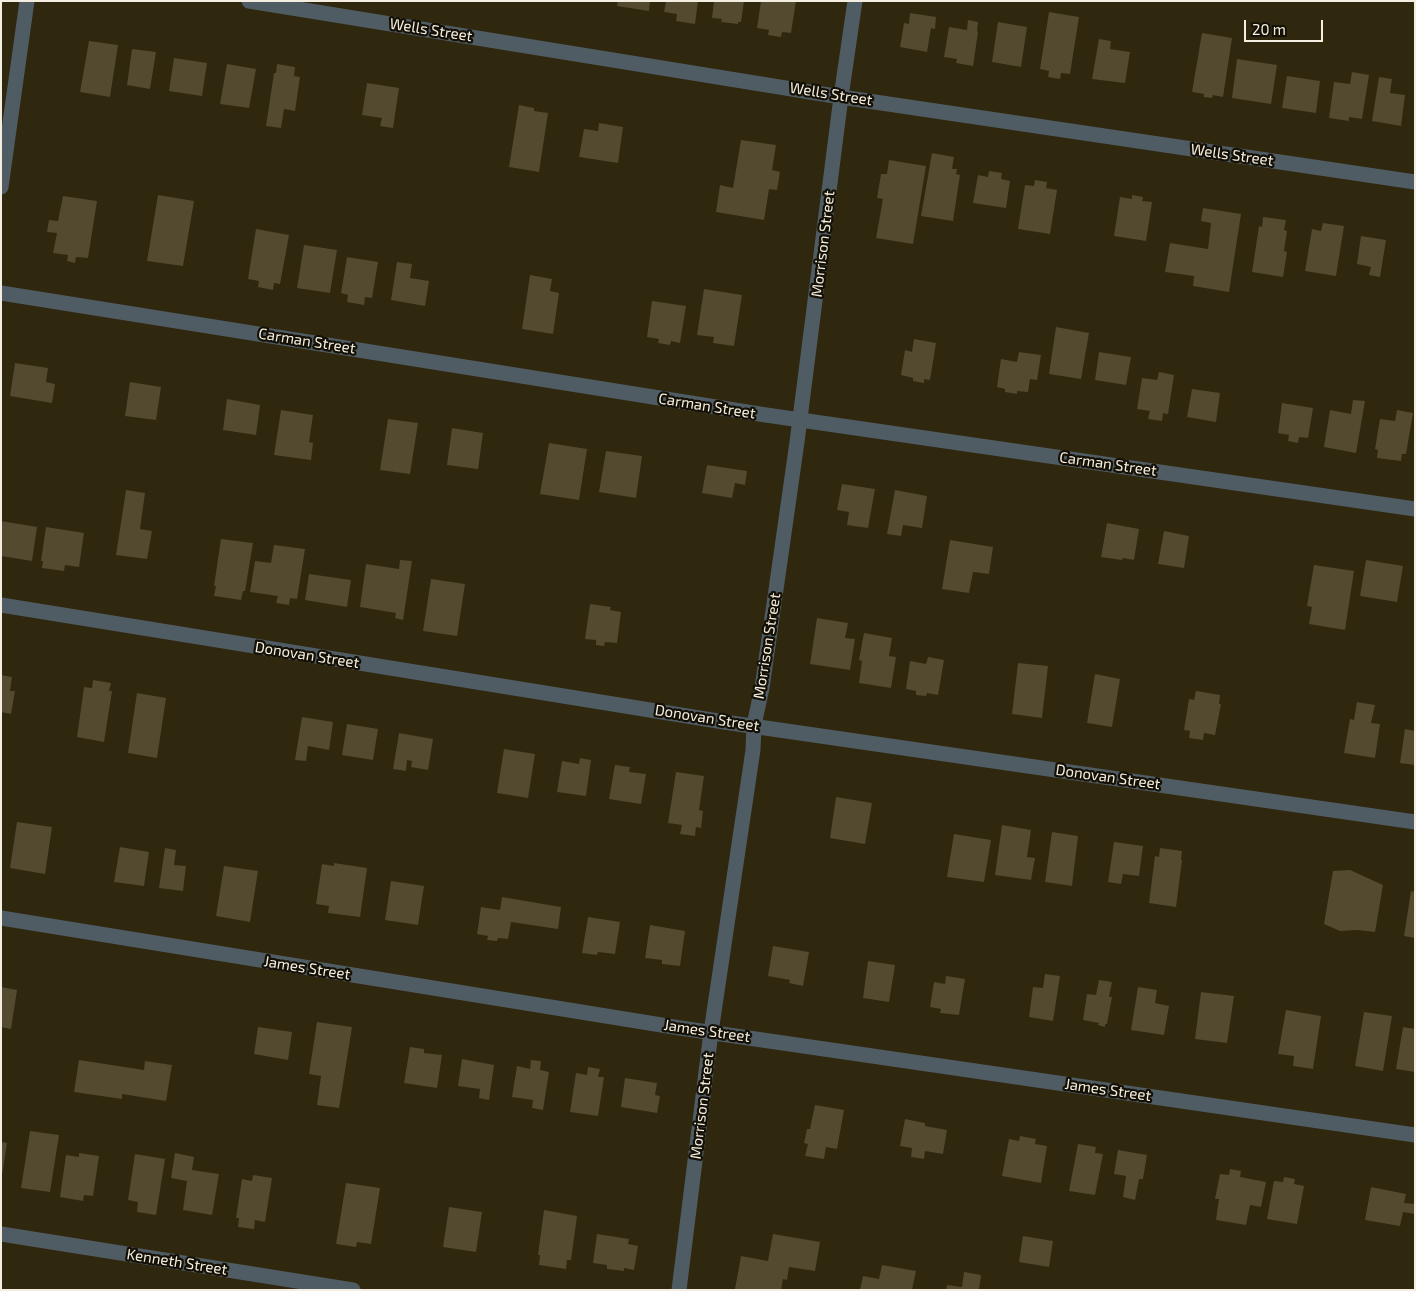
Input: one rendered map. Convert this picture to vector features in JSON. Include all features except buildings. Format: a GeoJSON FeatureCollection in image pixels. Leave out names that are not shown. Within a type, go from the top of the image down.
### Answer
{"type":"FeatureCollection","features":[{"type":"Feature","properties":{"kind":"street"},"geometry":{"type":"LineString","coordinates":[[1,187],[27,1]]}},
{"type":"Feature","properties":{"kind":"street","name":"Wells Street"},"geometry":{"type":"LineString","coordinates":[[249,1],[841,96],[1415,182]]}},
{"type":"Feature","properties":{"kind":"street","name":"Morrison Street"},"geometry":{"type":"LineString","coordinates":[[679,1290],[712,1032],[753,750],[754,725],[763,678],[800,419],[855,1]]}},
{"type":"Feature","properties":{"kind":"street","name":"Carman Street"},"geometry":{"type":"LineString","coordinates":[[1,293],[766,415],[1415,509]]}},
{"type":"Feature","properties":{"kind":"street","name":"Donovan Street"},"geometry":{"type":"LineString","coordinates":[[1,605],[715,720],[1415,822]]}},
{"type":"Feature","properties":{"kind":"street","name":"James Street"},"geometry":{"type":"LineString","coordinates":[[1,918],[712,1032],[1415,1135]]}},
{"type":"Feature","properties":{"kind":"street","name":"Kenneth Street"},"geometry":{"type":"LineString","coordinates":[[1,1234],[353,1290]]}}]}
